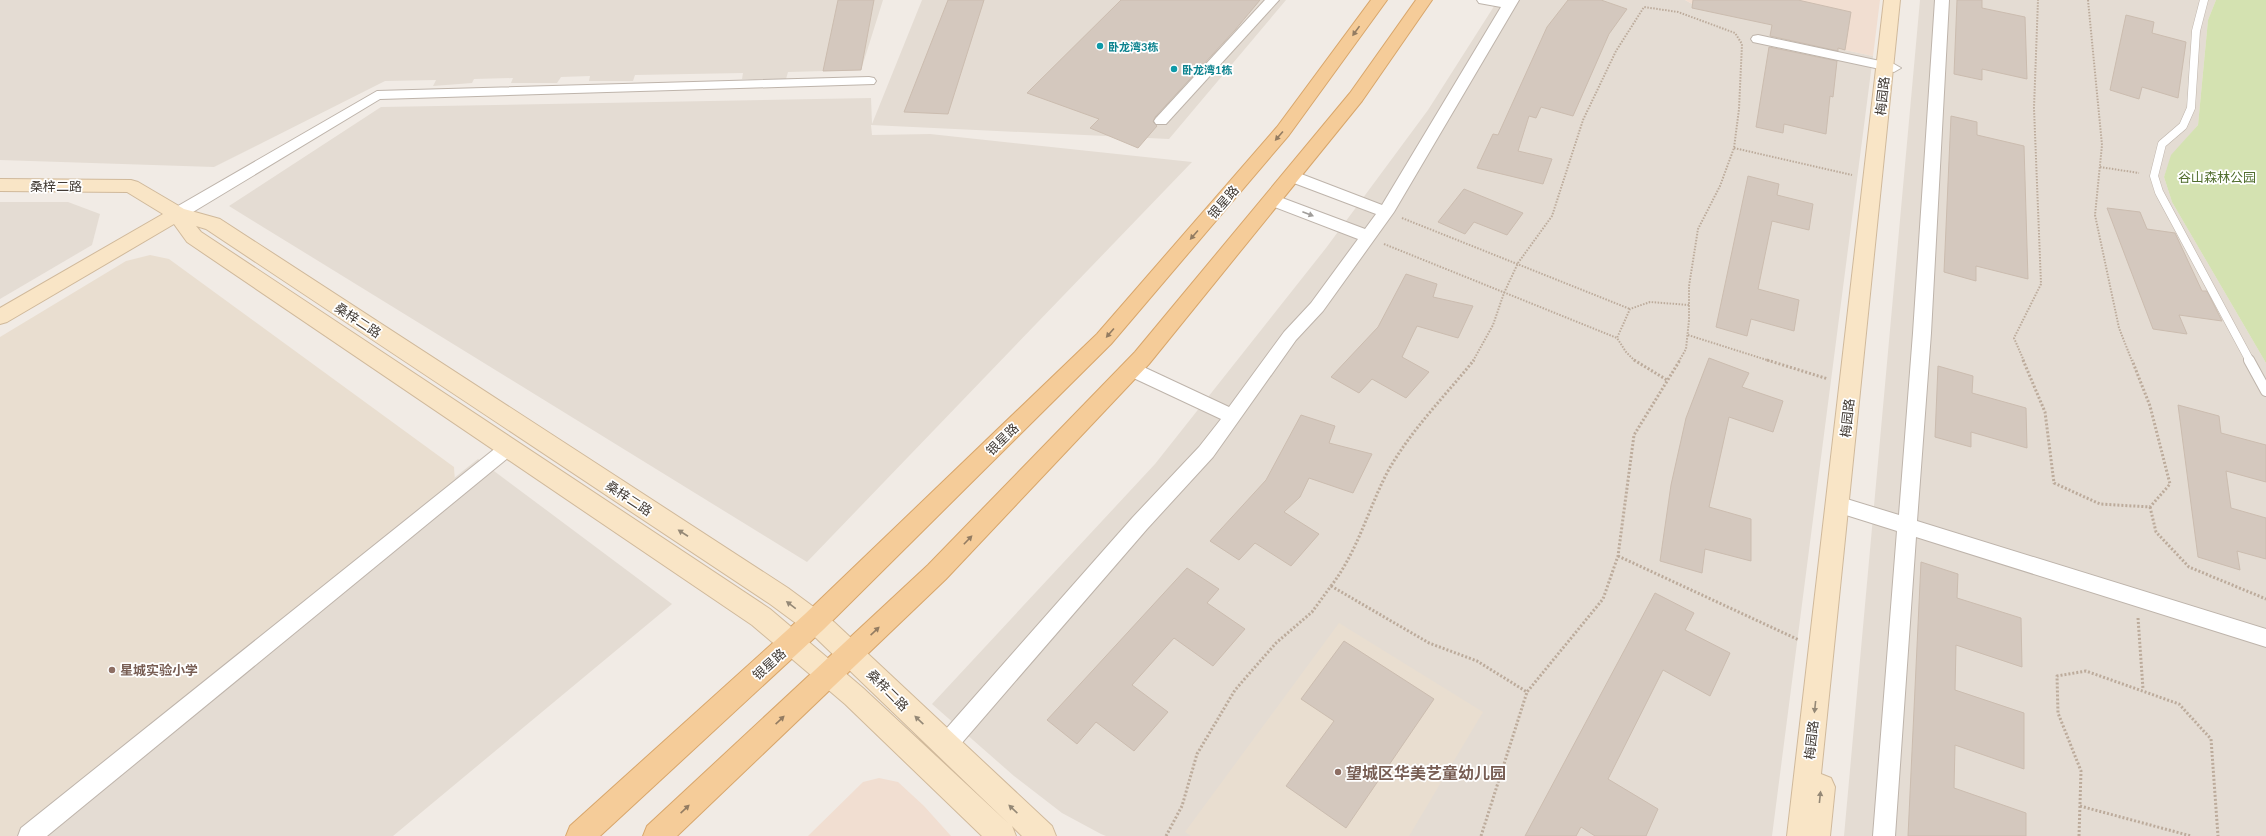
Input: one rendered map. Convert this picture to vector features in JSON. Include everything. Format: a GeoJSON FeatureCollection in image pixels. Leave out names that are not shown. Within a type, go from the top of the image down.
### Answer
{"type":"FeatureCollection","features":[{"type":"Feature","properties":{"kind":"main road","name":"银星路"},"geometry":{"type":"LineString","coordinates":[[580,836],[793,642],[1104,339],[1283,131],[1379,0]]}},
{"type":"Feature","properties":{"kind":"main road"},"geometry":{"type":"LineString","coordinates":[[657,836],[937,572],[1132,369],[1356,96],[1424,0]]}},
{"type":"Feature","properties":{"kind":"street"},"geometry":{"type":"LineString","coordinates":[[1161,121],[1272,0]]}},
{"type":"Feature","properties":{"kind":"street"},"geometry":{"type":"LineString","coordinates":[[946,746],[1140,523],[1206,452],[1290,336],[1316,307],[1369,237],[1386,212],[1510,3],[1484,0]]}},
{"type":"Feature","properties":{"kind":"street","name":"梅园路"},"geometry":{"type":"LineString","coordinates":[[1816,836],[1843,506],[1889,67],[1892,0]]}},
{"type":"Feature","properties":{"kind":"street","name":"梅园路"},"geometry":{"type":"LineString","coordinates":[[1801,836],[1821,650],[1843,506],[1850,386],[1873,180],[1889,67],[1901,0]]}},
{"type":"Feature","properties":{"kind":"street"},"geometry":{"type":"LineString","coordinates":[[1884,836],[1906,526],[1922,333],[1942,0]]}},
{"type":"Feature","properties":{"kind":"street"},"geometry":{"type":"LineString","coordinates":[[1758,39],[1889,67]]}},
{"type":"Feature","properties":{"kind":"street"},"geometry":{"type":"LineString","coordinates":[[0,317],[377,95],[869,81]]}},
{"type":"Feature","properties":{"kind":"street"},"geometry":{"type":"LineString","coordinates":[[1291,176],[1386,212]]}},
{"type":"Feature","properties":{"kind":"street","name":"桑梓二路"},"geometry":{"type":"LineString","coordinates":[[0,185],[130,186],[177,214],[213,224],[779,596],[814,622],[851,654],[1042,836]]}},
{"type":"Feature","properties":{"kind":"street"},"geometry":{"type":"LineString","coordinates":[[1272,200],[1369,237]]}},
{"type":"Feature","properties":{"kind":"street","name":"桑梓二路"},"geometry":{"type":"LineString","coordinates":[[177,214],[194,237],[761,617],[830,673],[1002,836]]}},
{"type":"Feature","properties":{"kind":"street"},"geometry":{"type":"LineString","coordinates":[[1132,369],[1232,416]]}},
{"type":"Feature","properties":{"kind":"street"},"geometry":{"type":"LineString","coordinates":[[29,836],[508,448]]}},
{"type":"Feature","properties":{"kind":"street"},"geometry":{"type":"LineString","coordinates":[[1843,506],[2266,638]]}},
{"type":"Feature","properties":{"kind":"lane"},"geometry":{"type":"LineString","coordinates":[[2204,0],[2196,31],[2190,108],[2183,126],[2162,144],[2156,160],[2154,176],[2159,192],[2266,391]]}},
{"type":"Feature","properties":{"kind":"path"},"geometry":{"type":"LineString","coordinates":[[2038,0],[2034,108],[2041,284],[2014,338],[2045,412],[2054,483],[2100,504],[2150,507]]}},
{"type":"Feature","properties":{"kind":"path"},"geometry":{"type":"LineString","coordinates":[[2088,0],[2102,145],[2095,215],[2119,328],[2150,406],[2170,484],[2150,507]]}},
{"type":"Feature","properties":{"kind":"path"},"geometry":{"type":"LineString","coordinates":[[1166,836],[1182,806],[1197,754],[1235,690],[1276,643],[1312,612],[1331,586],[1358,542],[1388,472],[1407,441],[1474,360],[1493,325],[1504,293],[1518,264],[1552,216],[1583,120],[1616,51],[1644,7],[1678,12],[1712,23],[1735,33],[1742,44],[1739,109],[1734,148],[1720,186],[1698,229],[1689,286],[1688,334],[1686,349],[1634,435],[1618,556],[1603,599],[1527,692],[1481,836]]}},
{"type":"Feature","properties":{"kind":"path"},"geometry":{"type":"LineString","coordinates":[[1734,148],[1873,180]]}},
{"type":"Feature","properties":{"kind":"path"},"geometry":{"type":"LineString","coordinates":[[2100,167],[2154,176]]}},
{"type":"Feature","properties":{"kind":"path"},"geometry":{"type":"LineString","coordinates":[[1386,212],[1630,309],[1650,302],[1689,304]]}},
{"type":"Feature","properties":{"kind":"path"},"geometry":{"type":"LineString","coordinates":[[1369,237],[1617,338]]}},
{"type":"Feature","properties":{"kind":"path"},"geometry":{"type":"LineString","coordinates":[[1630,309],[1617,338],[1622,351],[1638,363],[1667,380]]}},
{"type":"Feature","properties":{"kind":"path"},"geometry":{"type":"LineString","coordinates":[[1688,334],[1850,386]]}},
{"type":"Feature","properties":{"kind":"path"},"geometry":{"type":"LineString","coordinates":[[2150,507],[2156,532],[2189,567],[2266,599]]}},
{"type":"Feature","properties":{"kind":"path"},"geometry":{"type":"LineString","coordinates":[[1618,556],[1821,650]]}},
{"type":"Feature","properties":{"kind":"path"},"geometry":{"type":"LineString","coordinates":[[1331,586],[1429,643],[1477,661],[1527,692]]}},
{"type":"Feature","properties":{"kind":"path"},"geometry":{"type":"LineString","coordinates":[[2137,598],[2142,689]]}},
{"type":"Feature","properties":{"kind":"path"},"geometry":{"type":"LineString","coordinates":[[2079,836],[2081,771],[2058,713],[2057,676],[2086,671],[2142,689],[2179,704],[2211,739],[2218,836]]}},
{"type":"Feature","properties":{"kind":"path"},"geometry":{"type":"LineString","coordinates":[[2080,806],[2191,836]]}},
{"type":"Feature","properties":{"kind":"shaded area"},"geometry":{"type":"Polygon","coordinates":[[[0,0],[883,0],[861,70],[788,72],[786,79],[742,79],[743,73],[635,75],[633,81],[589,81],[590,76],[561,77],[557,83],[511,83],[513,78],[474,79],[472,83],[433,86],[436,80],[385,81],[214,167],[0,160],[0,0]]]}},
{"type":"Feature","properties":{"kind":"shaded area"},"geometry":{"type":"Polygon","coordinates":[[[922,0],[1286,0],[1169,139],[871,125],[872,135],[930,134],[1192,162],[807,562],[229,206],[381,107],[871,98],[872,124],[922,0]]]}},
{"type":"Feature","properties":{"kind":"shaded area"},"geometry":{"type":"Polygon","coordinates":[[[1498,0],[1685,0],[1703,10],[1782,23],[1780,36],[1873,56],[1772,836],[1106,836],[1101,834],[1062,813],[1014,776],[932,704],[1155,464],[1326,248],[1428,110],[1498,0]]]}},
{"type":"Feature","properties":{"kind":"shaded area"},"geometry":{"type":"Polygon","coordinates":[[[1685,0],[1880,0],[1873,56],[1779,36],[1782,24],[1703,10],[1685,0]]]}},
{"type":"Feature","properties":{"kind":"shaded area"},"geometry":{"type":"Polygon","coordinates":[[[1920,0],[2216,0],[2208,20],[2198,125],[2172,155],[2164,177],[2172,202],[2266,363],[2266,836],[1844,836],[1920,0]]]}},
{"type":"Feature","properties":{"kind":"shaded area"},"geometry":{"type":"Polygon","coordinates":[[[0,202],[68,202],[100,214],[92,245],[0,299],[0,202]]]}},
{"type":"Feature","properties":{"kind":"shaded area","name":"星城实验小学"},"geometry":{"type":"Polygon","coordinates":[[[150,255],[169,259],[454,467],[455,482],[18,836],[0,836],[0,337],[126,261],[150,255]]]}},
{"type":"Feature","properties":{"kind":"shaded area"},"geometry":{"type":"Polygon","coordinates":[[[478,459],[672,604],[393,836],[5,836],[478,459]]]}},
{"type":"Feature","properties":{"kind":"shaded area","name":"望城区华美艺童幼儿园"},"geometry":{"type":"Polygon","coordinates":[[[1339,623],[1483,712],[1409,836],[1191,836],[1185,832],[1339,623]]]}},
{"type":"Feature","properties":{"kind":"shaded area"},"geometry":{"type":"Polygon","coordinates":[[[879,778],[898,782],[924,806],[951,836],[808,836],[863,782],[879,778]]]}},
{"type":"Feature","properties":{"kind":"green space","name":"谷山森林公园"},"geometry":{"type":"Polygon","coordinates":[[[2216,0],[2266,0],[2266,363],[2172,202],[2164,177],[2171,155],[2198,125],[2208,20],[2216,0]]]}},
{"type":"Feature","properties":{"kind":"building"},"geometry":{"type":"Polygon","coordinates":[[[838,0],[874,0],[861,70],[823,71],[838,0]]]}},
{"type":"Feature","properties":{"kind":"building"},"geometry":{"type":"Polygon","coordinates":[[[948,0],[984,0],[948,114],[904,112],[948,0]]]}},
{"type":"Feature","properties":{"kind":"building"},"geometry":{"type":"Polygon","coordinates":[[[1121,0],[1260,0],[1235,30],[1155,117],[1153,122],[1157,126],[1138,148],[1090,128],[1099,119],[1027,93],[1121,0]]]}},
{"type":"Feature","properties":{"kind":"building"},"geometry":{"type":"Polygon","coordinates":[[[1568,0],[1601,0],[1627,9],[1609,34],[1573,116],[1541,107],[1536,118],[1529,116],[1518,151],[1552,159],[1543,184],[1477,168],[1493,134],[1498,135],[1547,27],[1568,0]]]}},
{"type":"Feature","properties":{"kind":"building"},"geometry":{"type":"Polygon","coordinates":[[[1693,0],[1798,0],[1851,12],[1845,50],[1838,48],[1838,51],[1770,36],[1772,25],[1692,8],[1693,0]]]}},
{"type":"Feature","properties":{"kind":"building"},"geometry":{"type":"Polygon","coordinates":[[[1957,0],[1982,0],[1982,8],[2025,17],[2027,79],[1982,69],[1982,80],[1954,74],[1957,0]]]}},
{"type":"Feature","properties":{"kind":"building"},"geometry":{"type":"Polygon","coordinates":[[[2126,15],[2154,22],[2152,33],[2186,42],[2178,98],[2142,87],[2139,99],[2110,90],[2126,15]]]}},
{"type":"Feature","properties":{"kind":"building"},"geometry":{"type":"Polygon","coordinates":[[[1769,47],[1837,61],[1833,97],[1830,96],[1826,134],[1784,124],[1783,133],[1756,127],[1769,47]]]}},
{"type":"Feature","properties":{"kind":"building"},"geometry":{"type":"Polygon","coordinates":[[[1951,116],[1977,122],[1977,135],[2024,146],[2028,279],[1976,266],[1976,281],[1944,272],[1951,116]]]}},
{"type":"Feature","properties":{"kind":"building"},"geometry":{"type":"Polygon","coordinates":[[[1748,176],[1779,184],[1777,195],[1813,204],[1809,230],[1772,221],[1758,289],[1799,300],[1794,331],[1751,319],[1747,336],[1716,327],[1748,176]]]}},
{"type":"Feature","properties":{"kind":"building"},"geometry":{"type":"Polygon","coordinates":[[[1464,189],[1523,213],[1507,235],[1474,222],[1465,234],[1438,222],[1464,189]]]}},
{"type":"Feature","properties":{"kind":"building"},"geometry":{"type":"Polygon","coordinates":[[[2107,208],[2140,212],[2147,229],[2175,233],[2202,291],[2207,291],[2222,321],[2179,315],[2187,334],[2153,329],[2107,208]]]}},
{"type":"Feature","properties":{"kind":"building"},"geometry":{"type":"Polygon","coordinates":[[[1406,274],[1437,284],[1433,297],[1473,306],[1458,338],[1417,326],[1402,357],[1429,372],[1406,398],[1372,379],[1359,393],[1331,377],[1378,327],[1406,274]]]}},
{"type":"Feature","properties":{"kind":"building"},"geometry":{"type":"Polygon","coordinates":[[[1709,358],[1749,373],[1742,387],[1783,401],[1773,432],[1729,417],[1709,507],[1751,519],[1751,561],[1705,549],[1702,573],[1660,561],[1671,485],[1686,418],[1709,358]]]}},
{"type":"Feature","properties":{"kind":"building"},"geometry":{"type":"Polygon","coordinates":[[[1938,366],[1973,376],[1972,393],[2026,408],[2027,448],[1971,432],[1971,447],[1935,437],[1938,366]]]}},
{"type":"Feature","properties":{"kind":"building"},"geometry":{"type":"Polygon","coordinates":[[[2178,405],[2219,416],[2221,433],[2266,445],[2266,482],[2226,471],[2231,508],[2266,518],[2266,559],[2237,551],[2240,570],[2198,557],[2178,405]]]}},
{"type":"Feature","properties":{"kind":"building"},"geometry":{"type":"Polygon","coordinates":[[[1301,415],[1335,426],[1329,443],[1372,454],[1353,493],[1309,478],[1300,497],[1284,512],[1319,534],[1291,566],[1255,543],[1239,560],[1210,541],[1266,480],[1301,415]]]}},
{"type":"Feature","properties":{"kind":"building"},"geometry":{"type":"Polygon","coordinates":[[[1921,562],[1958,574],[1957,598],[2021,618],[2022,667],[1956,645],[1955,690],[2024,713],[2024,769],[1955,745],[1954,788],[2026,813],[2026,836],[1908,836],[1921,562]]]}},
{"type":"Feature","properties":{"kind":"building"},"geometry":{"type":"Polygon","coordinates":[[[1187,568],[1219,589],[1207,603],[1245,629],[1213,666],[1174,638],[1132,685],[1168,712],[1134,751],[1096,722],[1077,744],[1047,720],[1187,568]]]}},
{"type":"Feature","properties":{"kind":"building"},"geometry":{"type":"Polygon","coordinates":[[[1655,593],[1694,613],[1685,630],[1730,653],[1710,696],[1663,670],[1608,779],[1658,809],[1646,836],[1595,836],[1581,827],[1576,836],[1525,836],[1655,593]]]}},
{"type":"Feature","properties":{"kind":"building"},"geometry":{"type":"Polygon","coordinates":[[[1344,641],[1434,699],[1346,828],[1286,786],[1334,721],[1301,699],[1344,641]]]}},
{"type":"Feature","properties":{"kind":"place","name":"卧龙湾3栋"},"geometry":{"type":"Point","coordinates":[1100,46]}},
{"type":"Feature","properties":{"kind":"place","name":"卧龙湾1栋"},"geometry":{"type":"Point","coordinates":[1174,69]}},
{"type":"Feature","properties":{"kind":"place","name":"星城实验小学"},"geometry":{"type":"Point","coordinates":[112,670]}},
{"type":"Feature","properties":{"kind":"place","name":"望城区华美艺童幼儿园"},"geometry":{"type":"Point","coordinates":[1338,772]}}]}
